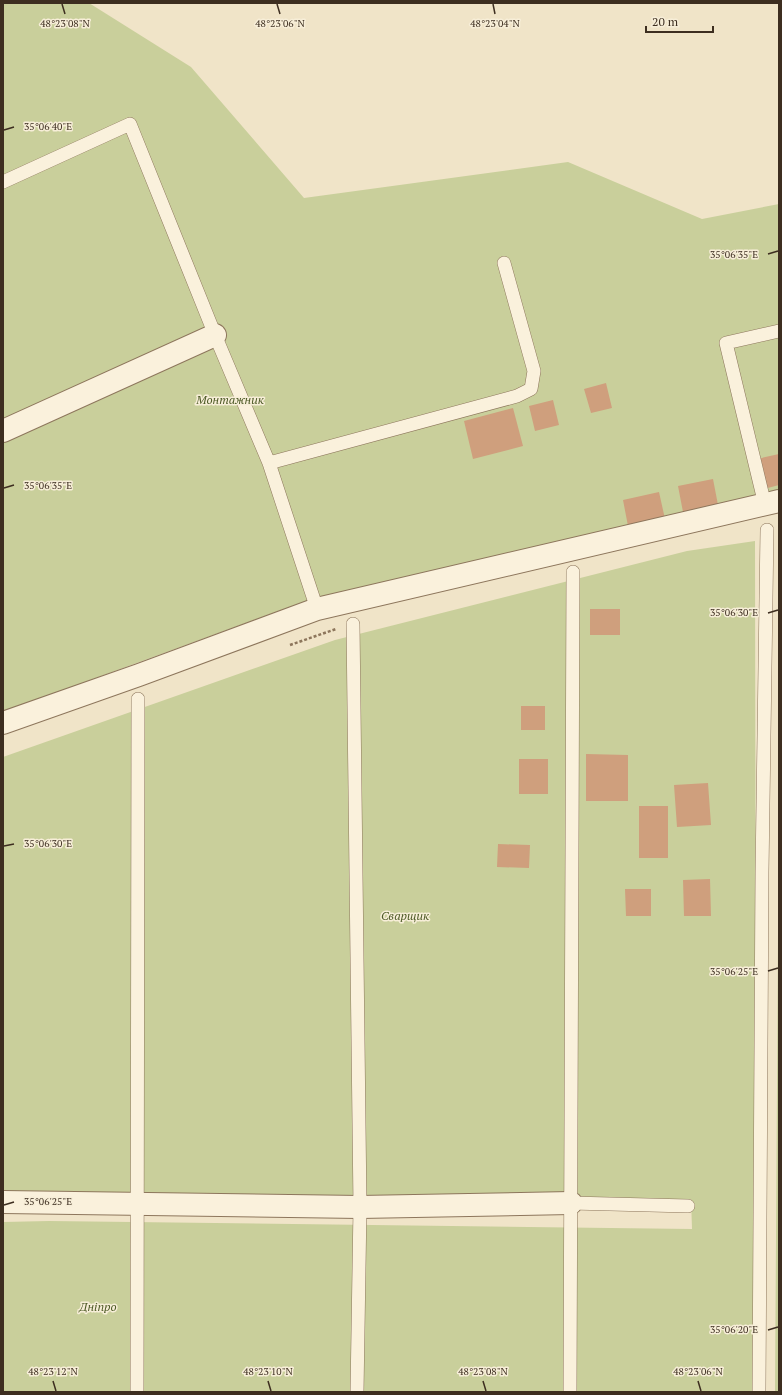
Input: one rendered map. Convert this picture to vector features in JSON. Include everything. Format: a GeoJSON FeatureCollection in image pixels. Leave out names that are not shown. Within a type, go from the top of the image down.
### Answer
{"type":"FeatureCollection","features":[{"type":"Feature","properties":{"kind":"street"},"geometry":{"type":"LineString","coordinates":[[3,431],[215,334]]}},
{"type":"Feature","properties":{"kind":"street"},"geometry":{"type":"LineString","coordinates":[[3,723],[139,675],[316,609],[772,503]]}},
{"type":"Feature","properties":{"kind":"street"},"geometry":{"type":"LineString","coordinates":[[3,1202],[360,1207],[570,1203]]}},
{"type":"Feature","properties":{"kind":"lane"},"geometry":{"type":"LineString","coordinates":[[3,182],[130,124],[269,463],[316,609]]}},
{"type":"Feature","properties":{"kind":"lane"},"geometry":{"type":"LineString","coordinates":[[269,463],[517,396],[532,389],[534,371],[504,263]]}},
{"type":"Feature","properties":{"kind":"lane"},"geometry":{"type":"LineString","coordinates":[[772,503],[726,343],[779,331]]}},
{"type":"Feature","properties":{"kind":"lane"},"geometry":{"type":"LineString","coordinates":[[759,1392],[762,872],[767,530]]}},
{"type":"Feature","properties":{"kind":"lane"},"geometry":{"type":"LineString","coordinates":[[570,1392],[573,572]]}},
{"type":"Feature","properties":{"kind":"lane"},"geometry":{"type":"LineString","coordinates":[[353,624],[360,1207],[357,1392]]}},
{"type":"Feature","properties":{"kind":"lane"},"geometry":{"type":"LineString","coordinates":[[137,1392],[138,699]]}},
{"type":"Feature","properties":{"kind":"lane"},"geometry":{"type":"LineString","coordinates":[[570,1203],[688,1206]]}},
{"type":"Feature","properties":{"kind":"path"},"geometry":{"type":"LineString","coordinates":[[287,646],[353,624]]}},
{"type":"Feature","properties":{"kind":"green space","name":"Монтажник"},"geometry":{"type":"Polygon","coordinates":[[[3,3],[89,3],[191,67],[304,198],[568,162],[702,219],[779,204],[779,495],[534,554],[303,602],[3,712],[3,442],[18,435],[3,425],[3,3]]]}},
{"type":"Feature","properties":{"kind":"green space","name":"Сварщик"},"geometry":{"type":"Polygon","coordinates":[[[755,541],[756,1137],[753,1392],[3,1392],[3,1222],[49,1221],[692,1229],[691,1199],[3,1201],[3,757],[335,640],[687,551],[755,541]]]}},
{"type":"Feature","properties":{"kind":"green space"},"geometry":{"type":"Polygon","coordinates":[[[779,781],[779,1392],[775,1392],[779,781]]]}},
{"type":"Feature","properties":{"kind":"building"},"geometry":{"type":"Polygon","coordinates":[[[606,383],[612,408],[591,413],[584,389],[606,383]]]}},
{"type":"Feature","properties":{"kind":"building"},"geometry":{"type":"Polygon","coordinates":[[[553,400],[559,425],[535,431],[529,406],[553,400]]]}},
{"type":"Feature","properties":{"kind":"building"},"geometry":{"type":"Polygon","coordinates":[[[513,408],[523,446],[473,459],[464,421],[513,408]]]}},
{"type":"Feature","properties":{"kind":"building"},"geometry":{"type":"Polygon","coordinates":[[[779,454],[779,485],[764,489],[757,459],[779,454]]]}},
{"type":"Feature","properties":{"kind":"building"},"geometry":{"type":"Polygon","coordinates":[[[713,479],[718,505],[683,512],[678,486],[713,479]]]}},
{"type":"Feature","properties":{"kind":"building"},"geometry":{"type":"Polygon","coordinates":[[[659,492],[665,519],[628,526],[623,500],[659,492]]]}},
{"type":"Feature","properties":{"kind":"building"},"geometry":{"type":"Polygon","coordinates":[[[590,609],[620,609],[620,635],[590,635],[590,609]]]}},
{"type":"Feature","properties":{"kind":"building"},"geometry":{"type":"Polygon","coordinates":[[[521,706],[545,706],[545,730],[521,730],[521,706]]]}},
{"type":"Feature","properties":{"kind":"building"},"geometry":{"type":"Polygon","coordinates":[[[586,754],[628,755],[628,801],[586,801],[586,754]]]}},
{"type":"Feature","properties":{"kind":"building"},"geometry":{"type":"Polygon","coordinates":[[[519,759],[548,759],[548,794],[519,794],[519,759]]]}},
{"type":"Feature","properties":{"kind":"building"},"geometry":{"type":"Polygon","coordinates":[[[708,783],[711,825],[677,827],[674,785],[708,783]]]}},
{"type":"Feature","properties":{"kind":"building"},"geometry":{"type":"Polygon","coordinates":[[[639,806],[668,806],[668,858],[639,858],[639,806]]]}},
{"type":"Feature","properties":{"kind":"building"},"geometry":{"type":"Polygon","coordinates":[[[498,844],[530,845],[529,868],[497,867],[498,844]]]}},
{"type":"Feature","properties":{"kind":"building"},"geometry":{"type":"Polygon","coordinates":[[[710,879],[711,916],[684,916],[683,880],[710,879]]]}},
{"type":"Feature","properties":{"kind":"building"},"geometry":{"type":"Polygon","coordinates":[[[625,889],[651,889],[651,916],[626,916],[625,889]]]}},
{"type":"Feature","properties":{"kind":"park label","name":"Дніпро"},"geometry":{"type":"Point","coordinates":[98,1307]}}]}
